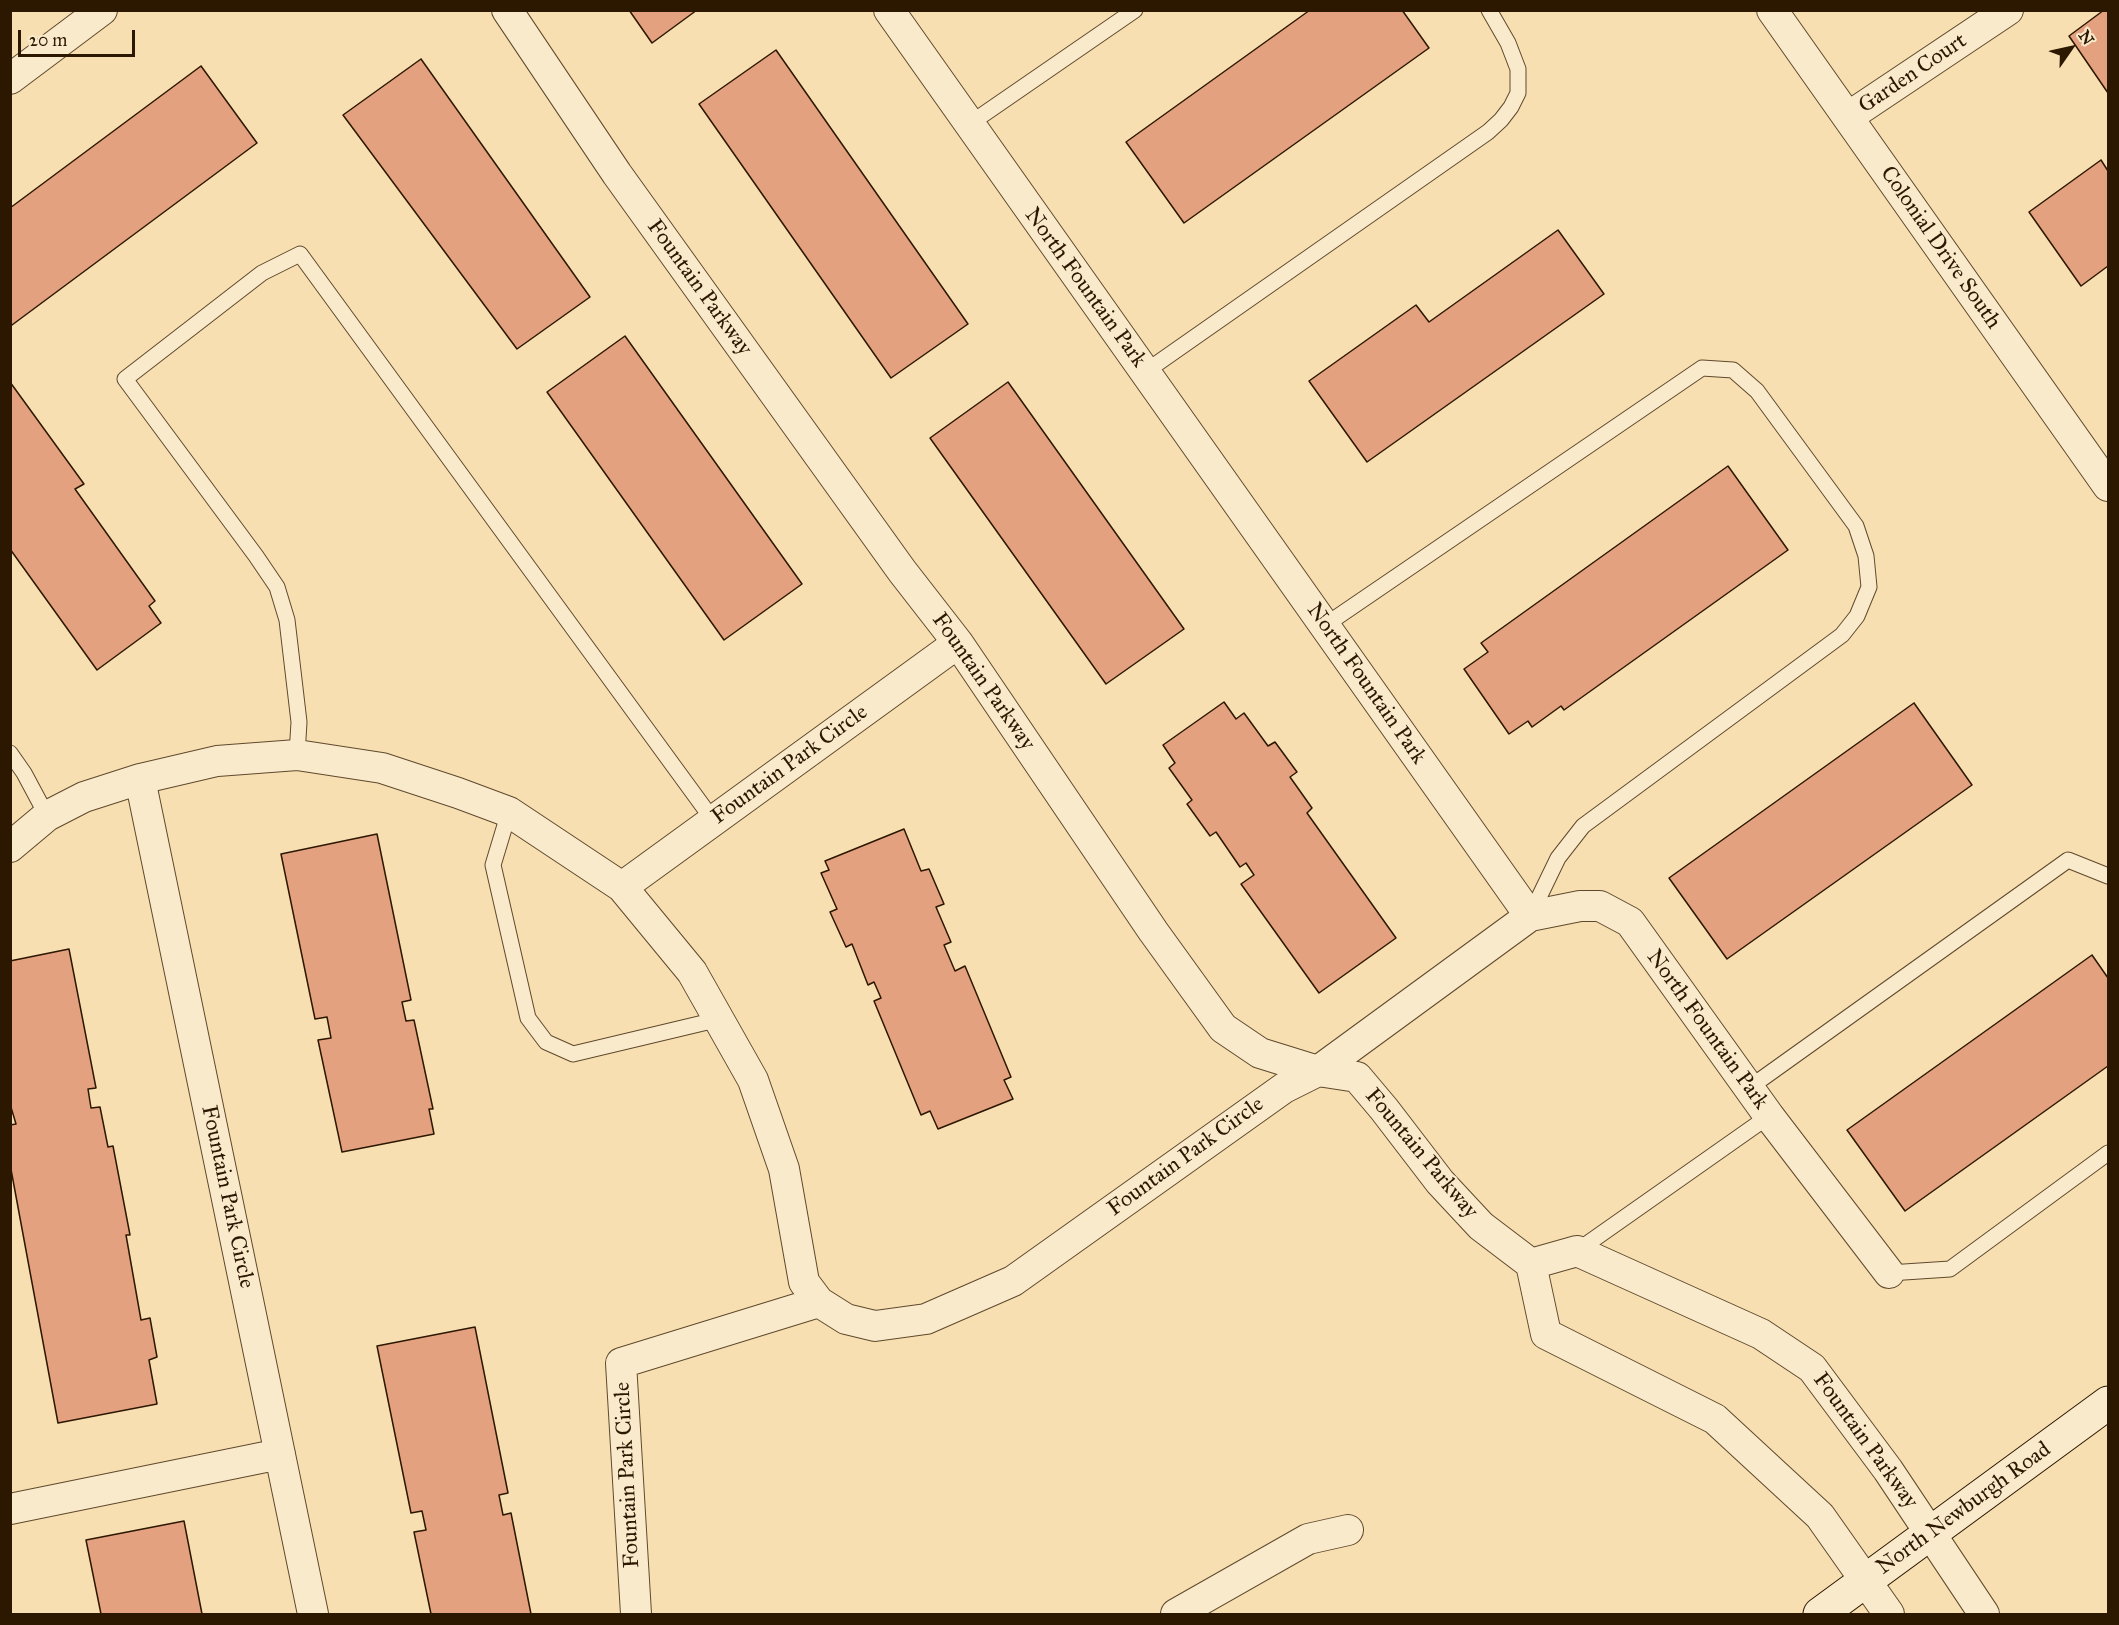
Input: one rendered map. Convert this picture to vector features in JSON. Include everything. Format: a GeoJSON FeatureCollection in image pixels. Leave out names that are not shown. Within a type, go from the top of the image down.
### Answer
{"type":"FeatureCollection","features":[{"type":"Feature","properties":{"kind":"main road","name":"North Newburgh Road"},"geometry":{"type":"LineString","coordinates":[[1820,1614],[2109,1403]]}},
{"type":"Feature","properties":{"kind":"street"},"geometry":{"type":"LineString","coordinates":[[10,80],[102,10]]}},
{"type":"Feature","properties":{"kind":"street","name":"Fountain Parkway"},"geometry":{"type":"LineString","coordinates":[[507,10],[617,174],[902,570],[958,643],[1153,931],[1223,1028],[1260,1053],[1318,1071],[1357,1077],[1440,1182],[1481,1226],[1531,1264]]}},
{"type":"Feature","properties":{"kind":"street","name":"North Fountain Park"},"geometry":{"type":"LineString","coordinates":[[889,10],[968,125],[1530,916],[1580,906],[1600,906],[1630,922],[1769,1116],[1889,1273]]}},
{"type":"Feature","properties":{"kind":"street","name":"Colonial Drive South"},"geometry":{"type":"LineString","coordinates":[[1772,10],[2109,486]]}},
{"type":"Feature","properties":{"kind":"street","name":"Garden Court"},"geometry":{"type":"LineString","coordinates":[[1848,117],[2008,10]]}},
{"type":"Feature","properties":{"kind":"street","name":"Fountain Park Circle"},"geometry":{"type":"LineString","coordinates":[[622,887],[958,643]]}},
{"type":"Feature","properties":{"kind":"street","name":"Fountain Park Circle"},"geometry":{"type":"LineString","coordinates":[[10,847],[47,816],[84,797],[140,779],[217,761],[297,754],[382,768],[509,812],[622,887],[692,972],[720,1019],[757,1091],[784,1169],[804,1282],[819,1302],[846,1319],[875,1326],[926,1318],[1013,1281],[1284,1088],[1318,1071],[1530,916]]}},
{"type":"Feature","properties":{"kind":"street","name":"Fountain Park Circle"},"geometry":{"type":"LineString","coordinates":[[140,779],[314,1614]]}},
{"type":"Feature","properties":{"kind":"street"},"geometry":{"type":"LineString","coordinates":[[1576,1251],[1531,1264],[1546,1334],[1715,1419],[1820,1516],[1889,1614]]}},
{"type":"Feature","properties":{"kind":"street","name":"Fountain Parkway"},"geometry":{"type":"LineString","coordinates":[[1576,1251],[1761,1334],[1812,1368],[1888,1470],[1984,1614]]}},
{"type":"Feature","properties":{"kind":"street","name":"Fountain Park Circle"},"geometry":{"type":"LineString","coordinates":[[636,1614],[621,1363],[819,1302]]}},
{"type":"Feature","properties":{"kind":"street"},"geometry":{"type":"LineString","coordinates":[[10,1509],[280,1454]]}},
{"type":"Feature","properties":{"kind":"street"},"geometry":{"type":"LineString","coordinates":[[1176,1614],[1308,1539],[1348,1530]]}},
{"type":"Feature","properties":{"kind":"lane"},"geometry":{"type":"LineString","coordinates":[[968,125],[1135,10]]}},
{"type":"Feature","properties":{"kind":"lane"},"geometry":{"type":"LineString","coordinates":[[1145,372],[1488,132],[1501,120],[1518,93],[1518,69],[1508,43],[1490,10]]}},
{"type":"Feature","properties":{"kind":"lane"},"geometry":{"type":"LineString","coordinates":[[297,754],[299,722],[287,620],[277,587],[125,379],[262,273],[300,254],[713,820]]}},
{"type":"Feature","properties":{"kind":"lane"},"geometry":{"type":"LineString","coordinates":[[1324,626],[1702,368],[1733,370],[1757,392],[1856,526],[1866,556],[1869,587],[1857,616],[1842,635],[1583,826],[1558,858],[1530,916]]}},
{"type":"Feature","properties":{"kind":"lane"},"geometry":{"type":"LineString","coordinates":[[10,753],[24,773],[47,816]]}},
{"type":"Feature","properties":{"kind":"lane"},"geometry":{"type":"LineString","coordinates":[[509,812],[493,865],[528,1018],[546,1042],[573,1054],[720,1019]]}},
{"type":"Feature","properties":{"kind":"lane"},"geometry":{"type":"LineString","coordinates":[[1749,1088],[2068,860],[2109,876]]}},
{"type":"Feature","properties":{"kind":"lane"},"geometry":{"type":"LineString","coordinates":[[1576,1251],[1769,1116]]}},
{"type":"Feature","properties":{"kind":"lane"},"geometry":{"type":"LineString","coordinates":[[1889,1273],[1950,1269],[2109,1154]]}},
{"type":"Feature","properties":{"kind":"building"},"geometry":{"type":"Polygon","coordinates":[[[629,10],[697,10],[652,43],[629,10]]]}},
{"type":"Feature","properties":{"kind":"building"},"geometry":{"type":"Polygon","coordinates":[[[1310,10],[1402,10],[1429,48],[1184,223],[1126,142],[1310,10]]]}},
{"type":"Feature","properties":{"kind":"building"},"geometry":{"type":"Polygon","coordinates":[[[2104,10],[2108,10],[2108,93],[2069,36],[2104,10]]]}},
{"type":"Feature","properties":{"kind":"building"},"geometry":{"type":"Polygon","coordinates":[[[776,50],[968,324],[891,378],[699,104],[776,50]]]}},
{"type":"Feature","properties":{"kind":"building"},"geometry":{"type":"Polygon","coordinates":[[[421,59],[590,297],[517,349],[343,115],[421,59]]]}},
{"type":"Feature","properties":{"kind":"building"},"geometry":{"type":"Polygon","coordinates":[[[201,66],[257,143],[12,325],[10,323],[10,208],[201,66]]]}},
{"type":"Feature","properties":{"kind":"building"},"geometry":{"type":"Polygon","coordinates":[[[2101,160],[2108,171],[2108,266],[2081,286],[2029,212],[2101,160]]]}},
{"type":"Feature","properties":{"kind":"building"},"geometry":{"type":"Polygon","coordinates":[[[1558,230],[1604,294],[1367,462],[1309,381],[1416,305],[1429,322],[1558,230]]]}},
{"type":"Feature","properties":{"kind":"building"},"geometry":{"type":"Polygon","coordinates":[[[625,336],[802,584],[724,640],[547,392],[625,336]]]}},
{"type":"Feature","properties":{"kind":"building"},"geometry":{"type":"Polygon","coordinates":[[[10,382],[84,484],[75,489],[155,601],[149,606],[161,623],[97,670],[10,549],[10,382]]]}},
{"type":"Feature","properties":{"kind":"building"},"geometry":{"type":"Polygon","coordinates":[[[1008,382],[1184,629],[1106,684],[930,438],[1008,382]]]}},
{"type":"Feature","properties":{"kind":"building"},"geometry":{"type":"Polygon","coordinates":[[[1728,466],[1788,550],[1564,710],[1561,706],[1532,727],[1528,721],[1509,734],[1464,669],[1488,652],[1481,643],[1728,466]]]}},
{"type":"Feature","properties":{"kind":"building"},"geometry":{"type":"Polygon","coordinates":[[[1224,702],[1236,719],[1244,713],[1268,746],[1275,742],[1297,772],[1290,777],[1312,808],[1307,813],[1396,938],[1319,993],[1241,884],[1254,875],[1246,863],[1240,867],[1216,832],[1210,836],[1187,804],[1192,800],[1169,768],[1175,763],[1163,745],[1224,702]]]}},
{"type":"Feature","properties":{"kind":"building"},"geometry":{"type":"Polygon","coordinates":[[[1914,703],[1972,785],[1727,959],[1669,878],[1914,703]]]}},
{"type":"Feature","properties":{"kind":"building"},"geometry":{"type":"Polygon","coordinates":[[[904,829],[921,871],[929,869],[944,904],[936,907],[951,942],[944,945],[955,971],[965,966],[1011,1077],[1004,1080],[1013,1099],[938,1129],[930,1111],[921,1115],[874,1001],[881,998],[874,982],[868,985],[852,944],[846,947],[830,912],[837,909],[821,873],[829,870],[825,861],[904,829]]]}},
{"type":"Feature","properties":{"kind":"building"},"geometry":{"type":"Polygon","coordinates":[[[377,834],[411,1000],[402,1002],[406,1021],[414,1020],[433,1109],[429,1109],[434,1134],[342,1152],[318,1040],[331,1038],[327,1017],[315,1019],[281,854],[377,834]]]}},
{"type":"Feature","properties":{"kind":"building"},"geometry":{"type":"Polygon","coordinates":[[[69,949],[96,1088],[88,1089],[91,1108],[100,1107],[108,1147],[113,1146],[130,1235],[126,1235],[141,1320],[150,1318],[157,1357],[149,1360],[157,1404],[58,1423],[10,1164],[10,1125],[16,1124],[10,1104],[10,961],[69,949]]]}},
{"type":"Feature","properties":{"kind":"building"},"geometry":{"type":"Polygon","coordinates":[[[2092,955],[2108,978],[2108,1066],[1905,1211],[1847,1130],[2092,955]]]}},
{"type":"Feature","properties":{"kind":"building"},"geometry":{"type":"Polygon","coordinates":[[[475,1327],[508,1493],[499,1495],[503,1515],[511,1513],[531,1614],[431,1614],[414,1532],[426,1530],[422,1511],[411,1513],[377,1346],[475,1327]]]}},
{"type":"Feature","properties":{"kind":"building"},"geometry":{"type":"Polygon","coordinates":[[[184,1521],[202,1614],[101,1614],[86,1540],[184,1521]]]}}]}
